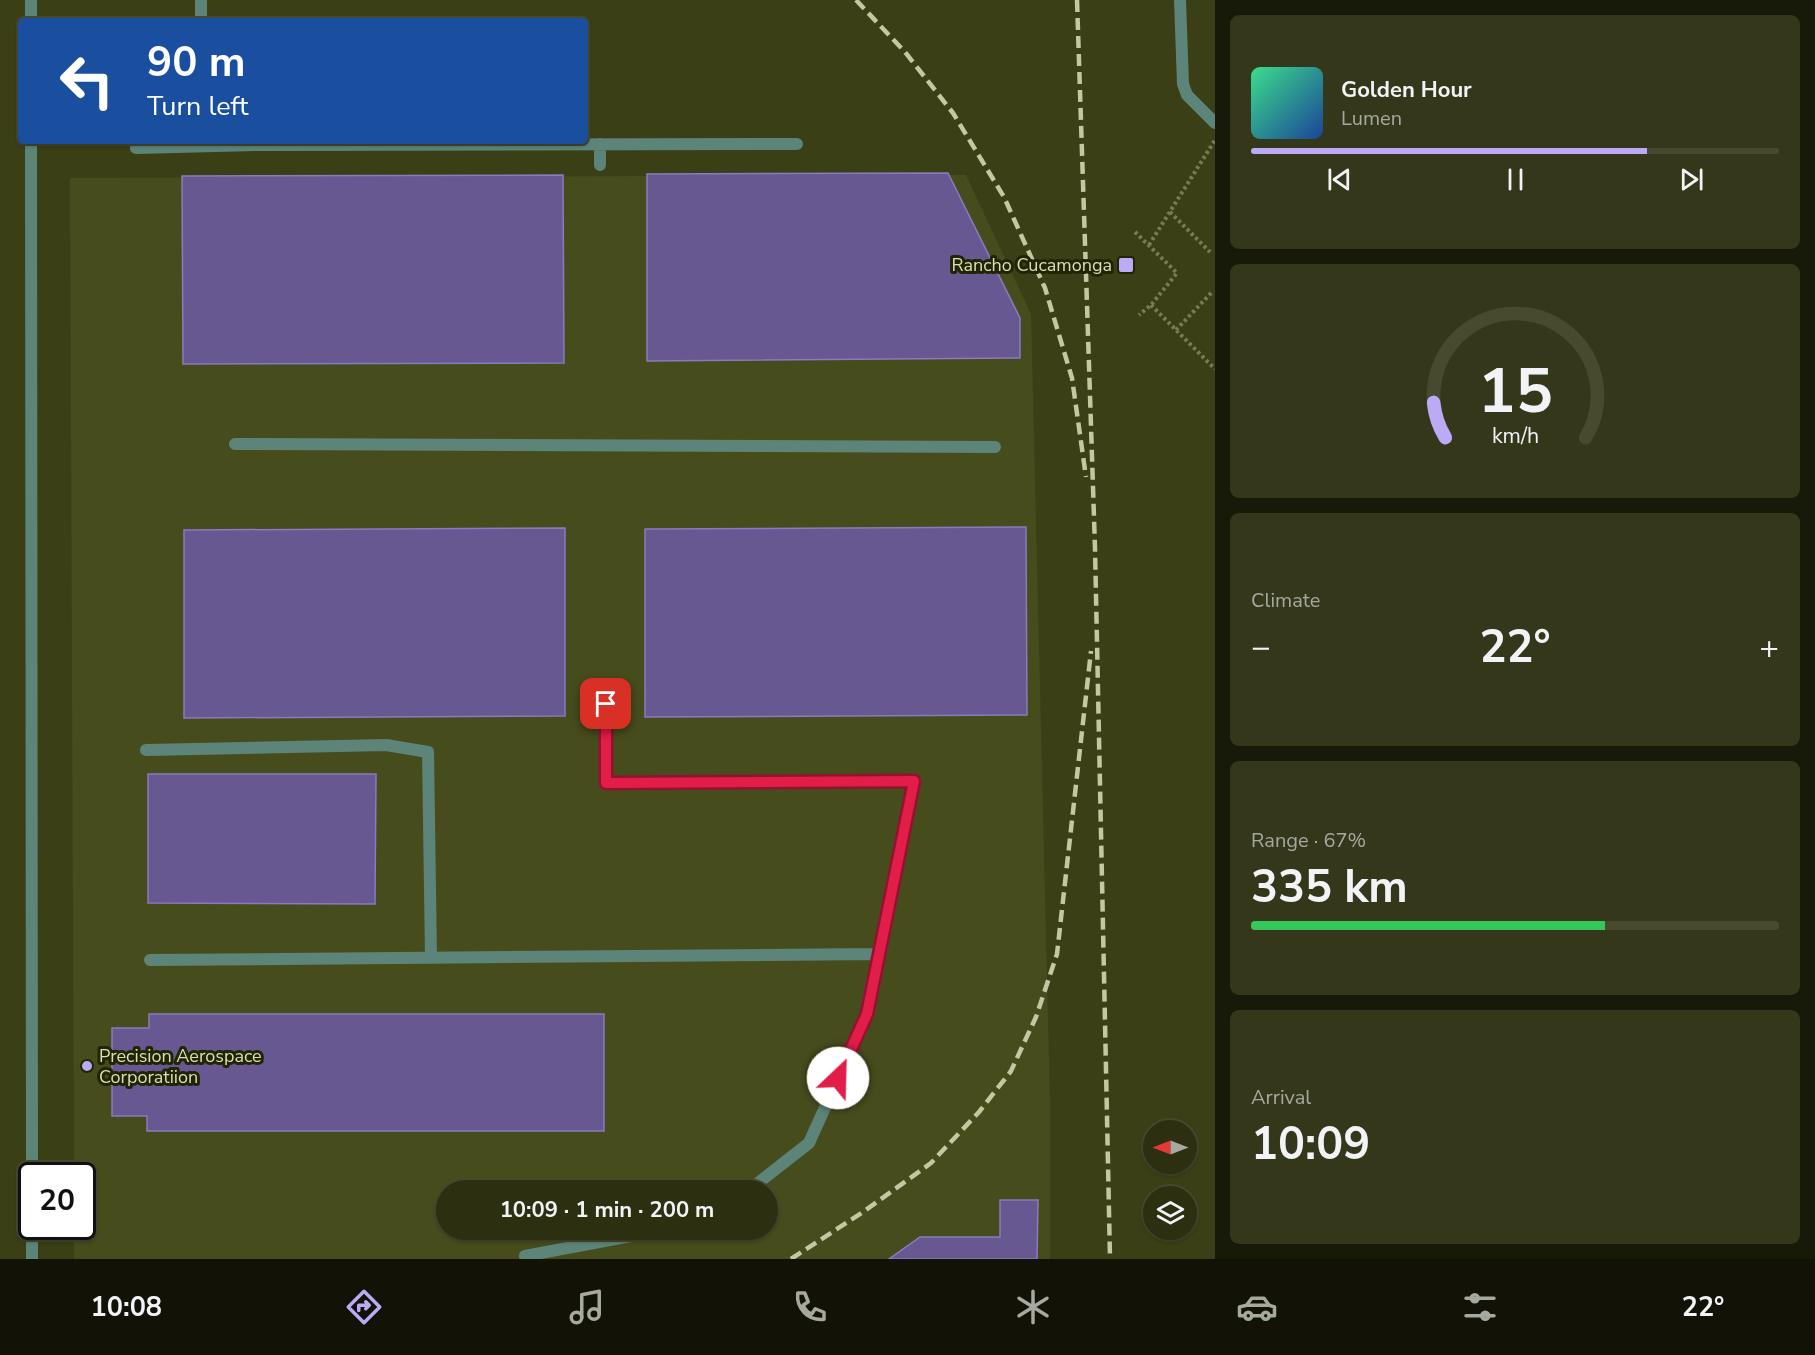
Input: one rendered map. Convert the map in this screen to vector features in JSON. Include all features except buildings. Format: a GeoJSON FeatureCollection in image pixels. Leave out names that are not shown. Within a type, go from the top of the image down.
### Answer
{"type":"FeatureCollection","features":[{"type":"Feature","properties":{"kind":"street"},"geometry":{"type":"LineString","coordinates":[[31,0],[31,18]]}},
{"type":"Feature","properties":{"kind":"street"},"geometry":{"type":"LineString","coordinates":[[201,0],[201,18]]}},
{"type":"Feature","properties":{"kind":"street"},"geometry":{"type":"LineString","coordinates":[[1180,0],[1183,84],[1187,95],[1215,123]]}},
{"type":"Feature","properties":{"kind":"street"},"geometry":{"type":"LineString","coordinates":[[31,144],[32,1162]]}},
{"type":"Feature","properties":{"kind":"street"},"geometry":{"type":"LineString","coordinates":[[136,148],[201,144],[797,144]]}},
{"type":"Feature","properties":{"kind":"street"},"geometry":{"type":"LineString","coordinates":[[600,144],[600,165]]}},
{"type":"Feature","properties":{"kind":"street"},"geometry":{"type":"LineString","coordinates":[[235,444],[995,447]]}},
{"type":"Feature","properties":{"kind":"street"},"geometry":{"type":"LineString","coordinates":[[606,704],[606,783],[914,781],[867,1014],[809,1143],[762,1180]]}},
{"type":"Feature","properties":{"kind":"street"},"geometry":{"type":"LineString","coordinates":[[146,750],[386,745],[428,752],[431,957]]}},
{"type":"Feature","properties":{"kind":"street"},"geometry":{"type":"LineString","coordinates":[[150,960],[879,954]]}},
{"type":"Feature","properties":{"kind":"street"},"geometry":{"type":"LineString","coordinates":[[32,1240],[32,1259]]}},
{"type":"Feature","properties":{"kind":"street"},"geometry":{"type":"LineString","coordinates":[[525,1256],[610,1240]]}},
{"type":"Feature","properties":{"kind":"path"},"geometry":{"type":"LineString","coordinates":[[1149,245],[1215,140]]}},
{"type":"Feature","properties":{"kind":"path"},"geometry":{"type":"LineString","coordinates":[[1170,212],[1210,252]]}},
{"type":"Feature","properties":{"kind":"path"},"geometry":{"type":"LineString","coordinates":[[1135,232],[1177,273],[1151,305],[1139,315]]}},
{"type":"Feature","properties":{"kind":"path"},"geometry":{"type":"LineString","coordinates":[[1176,330],[1213,291]]}},
{"type":"Feature","properties":{"kind":"path"},"geometry":{"type":"LineString","coordinates":[[1151,305],[1215,369]]}},
{"type":"Feature","properties":{"kind":"shaded area"},"geometry":{"type":"Polygon","coordinates":[[[966,175],[1031,314],[1050,1103],[1050,1259],[74,1259],[74,1240],[96,1240],[96,1162],[74,1162],[70,178],[966,175]]]}},
{"type":"Feature","properties":{"kind":"railway"},"geometry":{"type":"LineString","coordinates":[[856,0],[905,52],[953,113],[1004,197],[1045,288],[1072,378],[1086,477]]}},
{"type":"Feature","properties":{"kind":"railway"},"geometry":{"type":"LineString","coordinates":[[1077,0],[1095,548],[1110,1259]]}},
{"type":"Feature","properties":{"kind":"railway"},"geometry":{"type":"LineString","coordinates":[[791,1259],[863,1212],[931,1163],[979,1112],[1011,1071],[1036,1017],[1057,954],[1091,651]]}},
{"type":"Feature","properties":{"kind":"place","name":"Rancho Cucamonga"},"geometry":{"type":"Point","coordinates":[1126,265]}},
{"type":"Feature","properties":{"kind":"place","name":"Precision Aerospace Corporatiion"},"geometry":{"type":"Point","coordinates":[87,1066]}},
{"type":"Feature","properties":{"kind":"route"},"geometry":{"type":"LineString","coordinates":[[606,704],[606,783],[914,781],[867,1014],[838,1078]]}}]}
